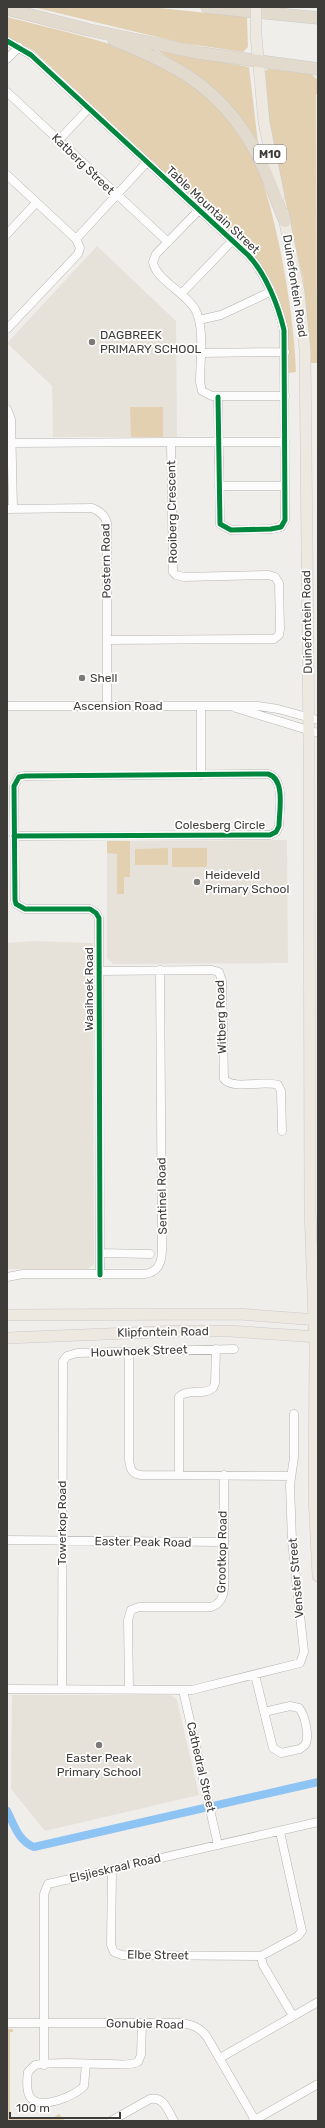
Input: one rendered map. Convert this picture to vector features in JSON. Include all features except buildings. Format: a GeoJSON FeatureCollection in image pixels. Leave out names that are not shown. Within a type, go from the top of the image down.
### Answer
{"type":"FeatureCollection","features":[{"type":"Feature","properties":{"kind":"highway"},"geometry":{"type":"LineString","coordinates":[[207,7],[318,18]]}},
{"type":"Feature","properties":{"kind":"highway"},"geometry":{"type":"LineString","coordinates":[[7,9],[89,30],[200,53],[318,69]]}},
{"type":"Feature","properties":{"kind":"highway"},"geometry":{"type":"LineString","coordinates":[[89,30],[161,59],[183,73],[222,104],[252,145],[285,221]]}},
{"type":"Feature","properties":{"kind":"main road","name":"Duinefontein Road"},"geometry":{"type":"LineString","coordinates":[[256,7],[257,61],[266,138],[285,221],[300,299],[305,350],[313,718],[310,1201],[316,1320],[314,1496],[318,1576]]}},
{"type":"Feature","properties":{"kind":"main road","name":"Klipfontein Road"},"geometry":{"type":"LineString","coordinates":[[7,1315],[238,1314],[316,1320]]}},
{"type":"Feature","properties":{"kind":"main road","name":"Klipfontein Road"},"geometry":{"type":"LineString","coordinates":[[7,1338],[174,1331],[229,1331],[316,1337]]}},
{"type":"Feature","properties":{"kind":"street","name":"Table Mountain Street"},"geometry":{"type":"LineString","coordinates":[[7,41],[19,46],[32,55],[232,241],[254,262],[270,292],[282,322],[285,352],[285,520],[281,527],[271,529],[230,530],[222,527],[219,521],[218,486]]}},
{"type":"Feature","properties":{"kind":"street"},"geometry":{"type":"LineString","coordinates":[[7,59],[19,46]]}},
{"type":"Feature","properties":{"kind":"street","name":"Katberg Street"},"geometry":{"type":"LineString","coordinates":[[7,92],[118,194],[76,239]]}},
{"type":"Feature","properties":{"kind":"street"},"geometry":{"type":"LineString","coordinates":[[59,140],[89,108]]}},
{"type":"Feature","properties":{"kind":"street"},"geometry":{"type":"LineString","coordinates":[[147,162],[118,194],[168,242]]}},
{"type":"Feature","properties":{"kind":"street"},"geometry":{"type":"LineString","coordinates":[[7,175],[76,239],[80,246],[78,254],[7,329]]}},
{"type":"Feature","properties":{"kind":"street"},"geometry":{"type":"LineString","coordinates":[[7,234],[36,202]]}},
{"type":"Feature","properties":{"kind":"street"},"geometry":{"type":"LineString","coordinates":[[198,210],[154,256],[153,264],[156,270],[192,305],[199,320],[200,382],[202,391],[208,396],[285,396]]}},
{"type":"Feature","properties":{"kind":"street"},"geometry":{"type":"LineString","coordinates":[[181,294],[232,241]]}},
{"type":"Feature","properties":{"kind":"street"},"geometry":{"type":"LineString","coordinates":[[199,320],[221,315],[270,292]]}},
{"type":"Feature","properties":{"kind":"street"},"geometry":{"type":"LineString","coordinates":[[200,353],[285,352]]}},
{"type":"Feature","properties":{"kind":"street"},"geometry":{"type":"LineString","coordinates":[[218,396],[218,486],[285,486]]}},
{"type":"Feature","properties":{"kind":"street"},"geometry":{"type":"LineString","coordinates":[[7,409],[11,419],[12,443],[10,509]]}},
{"type":"Feature","properties":{"kind":"street","name":"Rooiberg Crescent"},"geometry":{"type":"LineString","coordinates":[[107,640],[271,639],[277,637],[280,632],[280,586],[275,577],[269,575],[184,577],[176,575],[174,572],[171,442]]}},
{"type":"Feature","properties":{"kind":"street"},"geometry":{"type":"LineString","coordinates":[[12,443],[285,442]]}},
{"type":"Feature","properties":{"kind":"street","name":"Postern Road"},"geometry":{"type":"LineString","coordinates":[[10,509],[92,508],[99,511],[104,516],[107,523],[107,706]]}},
{"type":"Feature","properties":{"kind":"street","name":"Ascension Road"},"geometry":{"type":"LineString","coordinates":[[7,706],[263,706],[313,718]]}},
{"type":"Feature","properties":{"kind":"street"},"geometry":{"type":"LineString","coordinates":[[201,706],[201,775]]}},
{"type":"Feature","properties":{"kind":"street","name":"Ascension Road"},"geometry":{"type":"LineString","coordinates":[[230,706],[313,732]]}},
{"type":"Feature","properties":{"kind":"street","name":"Colesberg Circle"},"geometry":{"type":"LineString","coordinates":[[14,836],[268,835],[277,830],[279,786],[275,777],[268,774],[25,776],[17,779]]}},
{"type":"Feature","properties":{"kind":"street","name":"Waaihoek Road"},"geometry":{"type":"LineString","coordinates":[[17,779],[14,786],[14,836],[11,879],[15,900],[20,908],[87,909],[96,913],[98,918],[100,1275]]}},
{"type":"Feature","properties":{"kind":"street","name":"Sentinel Road"},"geometry":{"type":"LineString","coordinates":[[7,1277],[23,1274],[149,1274],[156,1270],[162,1257],[160,970]]}},
{"type":"Feature","properties":{"kind":"street","name":"Witberg Road"},"geometry":{"type":"LineString","coordinates":[[98,971],[212,970],[221,975],[224,1079],[232,1084],[270,1083],[278,1085],[281,1091],[282,1131]]}},
{"type":"Feature","properties":{"kind":"street"},"geometry":{"type":"LineString","coordinates":[[100,1253],[150,1254]]}},
{"type":"Feature","properties":{"kind":"street"},"geometry":{"type":"LineString","coordinates":[[179,1475],[179,1397],[184,1393],[206,1391],[213,1388],[215,1383],[216,1349]]}},
{"type":"Feature","properties":{"kind":"street","name":"Houwhoek Street"},"geometry":{"type":"LineString","coordinates":[[65,1358],[77,1353],[129,1352],[142,1350],[234,1349]]}},
{"type":"Feature","properties":{"kind":"street"},"geometry":{"type":"LineString","coordinates":[[129,1352],[130,1468],[133,1473],[141,1475],[291,1476]]}},
{"type":"Feature","properties":{"kind":"street","name":"Towerkop Road"},"geometry":{"type":"LineString","coordinates":[[62,1689],[62,1366],[65,1358]]}},
{"type":"Feature","properties":{"kind":"street","name":"Venster Street"},"geometry":{"type":"LineString","coordinates":[[7,1689],[192,1690],[298,1664],[304,1655],[294,1572],[291,1476],[294,1457],[294,1414]]}},
{"type":"Feature","properties":{"kind":"street","name":"Grootkop Road"},"geometry":{"type":"LineString","coordinates":[[129,1689],[128,1620],[131,1610],[138,1607],[207,1608],[218,1604],[222,1598],[224,1589],[224,1475]]}},
{"type":"Feature","properties":{"kind":"street","name":"Easter Peak Road"},"geometry":{"type":"LineString","coordinates":[[7,1540],[223,1542]]}},
{"type":"Feature","properties":{"kind":"street"},"geometry":{"type":"LineString","coordinates":[[255,1675],[272,1745],[275,1751],[284,1753],[305,1746],[308,1737],[302,1713],[299,1708],[290,1706],[264,1712]]}},
{"type":"Feature","properties":{"kind":"street","name":"Cathedral Street"},"geometry":{"type":"LineString","coordinates":[[183,1690],[218,1845]]}},
{"type":"Feature","properties":{"kind":"street","name":"Elsjieskraal Road"},"geometry":{"type":"LineString","coordinates":[[44,2065],[45,1888],[52,1882],[280,1832],[318,1822]]}},
{"type":"Feature","properties":{"kind":"street","name":"Elbe Street"},"geometry":{"type":"LineString","coordinates":[[112,1869],[111,1945],[114,1952],[122,1955],[261,1956],[298,1936],[302,1931],[280,1832]]}},
{"type":"Feature","properties":{"kind":"street"},"geometry":{"type":"LineString","coordinates":[[261,1956],[263,1965],[293,2016]]}},
{"type":"Feature","properties":{"kind":"street"},"geometry":{"type":"LineString","coordinates":[[220,2058],[318,2002]]}},
{"type":"Feature","properties":{"kind":"street","name":"Gonubie Road"},"geometry":{"type":"LineString","coordinates":[[7,2023],[142,2023],[193,2025],[204,2032],[254,2120]]}},
{"type":"Feature","properties":{"kind":"street"},"geometry":{"type":"LineString","coordinates":[[86,2064],[84,2086],[64,2099],[55,2102],[36,2101],[30,2096],[28,2090],[28,2075],[32,2067],[44,2065],[86,2064],[129,2064],[138,2062],[141,2055],[142,2023]]}},
{"type":"Feature","properties":{"kind":"street"},"geometry":{"type":"LineString","coordinates":[[254,2120],[318,2084]]}},
{"type":"Feature","properties":{"kind":"street"},"geometry":{"type":"LineString","coordinates":[[111,2121],[150,2099],[155,2098],[163,2102],[174,2121]]}},
{"type":"Feature","properties":{"kind":"shaded area"},"geometry":{"type":"Polygon","coordinates":[[[33,7],[149,7],[247,17],[248,47],[243,52],[182,43],[33,7]]]}},
{"type":"Feature","properties":{"kind":"shaded area"},"geometry":{"type":"Polygon","coordinates":[[[7,17],[107,43],[154,61],[184,79],[223,113],[244,141],[260,174],[264,186],[281,252],[290,303],[296,372],[288,373],[287,327],[245,249],[33,50],[7,38],[7,17]]]}},
{"type":"Feature","properties":{"kind":"shaded area"},"geometry":{"type":"Polygon","coordinates":[[[156,50],[249,67],[258,143],[256,143],[179,64],[156,50]]]}},
{"type":"Feature","properties":{"kind":"shaded area"},"geometry":{"type":"Polygon","coordinates":[[[269,69],[311,74],[318,80],[318,94],[316,94],[317,363],[310,363],[303,279],[269,129],[264,71],[269,69]]]}},
{"type":"Feature","properties":{"kind":"shaded area","name":"DAGBREEK PRIMARY SCHOOL"},"geometry":{"type":"Polygon","coordinates":[[[97,246],[176,321],[177,437],[53,437],[52,386],[7,343],[97,246]]]}},
{"type":"Feature","properties":{"kind":"shaded area"},"geometry":{"type":"Polygon","coordinates":[[[130,407],[163,407],[163,437],[131,437],[130,407]]]}},
{"type":"Feature","properties":{"kind":"shaded area","name":"Heideveld Primary School"},"geometry":{"type":"Polygon","coordinates":[[[287,840],[288,963],[113,964],[107,958],[107,841],[287,840]]]}},
{"type":"Feature","properties":{"kind":"shaded area"},"geometry":{"type":"Polygon","coordinates":[[[107,841],[130,841],[130,877],[124,877],[124,894],[117,894],[117,854],[107,853],[107,841]]]}},
{"type":"Feature","properties":{"kind":"shaded area"},"geometry":{"type":"Polygon","coordinates":[[[168,848],[168,865],[135,865],[135,849],[168,848]]]}},
{"type":"Feature","properties":{"kind":"shaded area"},"geometry":{"type":"Polygon","coordinates":[[[172,848],[207,848],[207,867],[172,867],[172,848]]]}},
{"type":"Feature","properties":{"kind":"shaded area"},"geometry":{"type":"Polygon","coordinates":[[[34,941],[93,943],[94,1264],[88,1269],[7,1269],[7,943],[34,941]]]}},
{"type":"Feature","properties":{"kind":"shaded area","name":"Easter Peak Primary School"},"geometry":{"type":"Polygon","coordinates":[[[12,1695],[171,1695],[177,1700],[199,1795],[45,1831],[11,1789],[12,1695]]]}},
{"type":"Feature","properties":{"kind":"shaded area"},"geometry":{"type":"Polygon","coordinates":[[[7,2029],[13,2029],[13,2032],[10,2032],[10,2119],[51,2119],[59,2114],[65,2121],[7,2121],[7,2029]]]}},
{"type":"Feature","properties":{"kind":"waterway"},"geometry":{"type":"LineString","coordinates":[[7,1811],[20,1836],[24,1841],[34,1847],[318,1782]]}},
{"type":"Feature","properties":{"kind":"cycle path"},"geometry":{"type":"LineString","coordinates":[[7,41],[31,55],[248,255],[266,280],[275,300],[284,330],[285,520],[281,527],[271,529],[231,530],[220,524],[218,397]]}},
{"type":"Feature","properties":{"kind":"cycle path"},"geometry":{"type":"LineString","coordinates":[[14,836],[270,835],[276,832],[279,826],[279,789],[274,777],[268,774],[25,776],[19,777],[14,786],[15,900],[16,904],[25,909],[90,909],[96,913],[99,918],[100,1275]]}},
{"type":"Feature","properties":{"kind":"place","name":"DAGBREEK PRIMARY SCHOOL"},"geometry":{"type":"Point","coordinates":[92,342]}},
{"type":"Feature","properties":{"kind":"place","name":"Shell"},"geometry":{"type":"Point","coordinates":[82,678]}},
{"type":"Feature","properties":{"kind":"place","name":"Heideveld Primary School"},"geometry":{"type":"Point","coordinates":[197,882]}},
{"type":"Feature","properties":{"kind":"place","name":"Easter Peak Primary School"},"geometry":{"type":"Point","coordinates":[99,1745]}}]}
